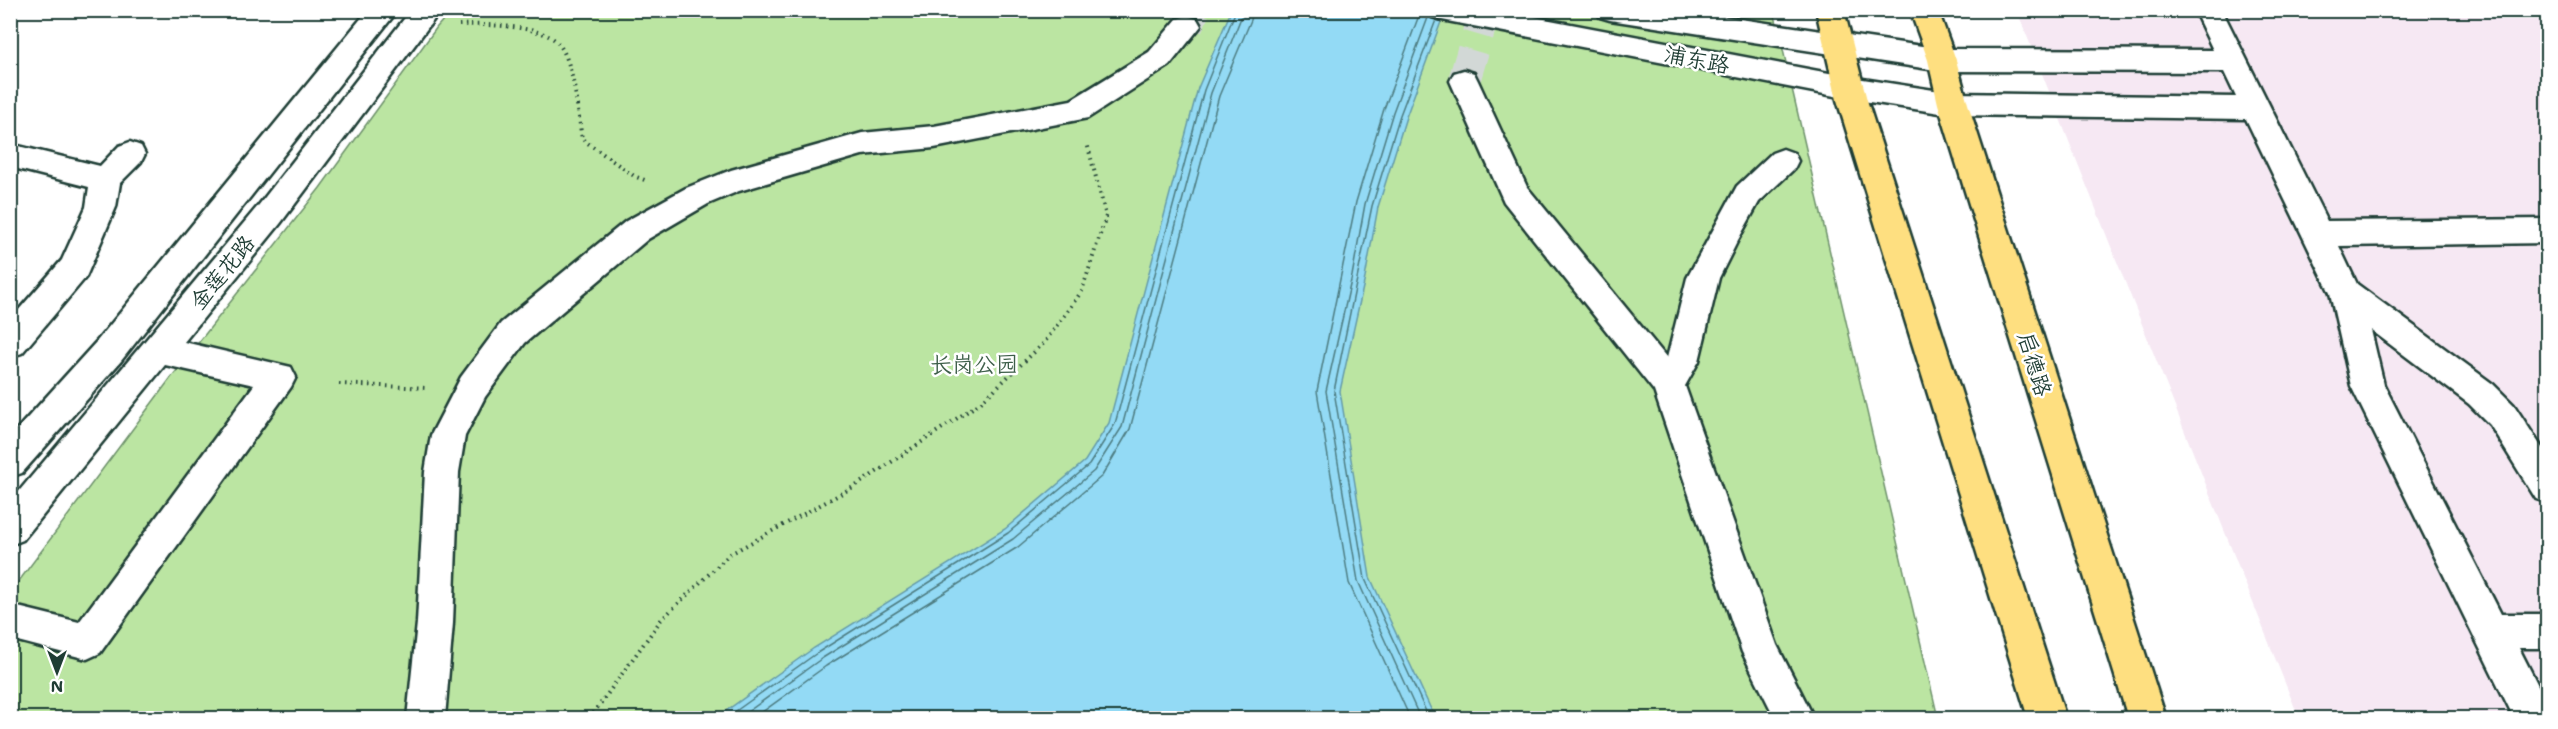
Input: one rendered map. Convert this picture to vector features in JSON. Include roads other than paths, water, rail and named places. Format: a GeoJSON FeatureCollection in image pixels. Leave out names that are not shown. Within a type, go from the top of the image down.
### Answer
{"type":"FeatureCollection","features":[{"type":"Feature","properties":{"kind":"main road"},"geometry":{"type":"LineString","coordinates":[[1830,10],[1850,88],[2047,718]]}},
{"type":"Feature","properties":{"kind":"main road","name":"启德路"},"geometry":{"type":"LineString","coordinates":[[1924,10],[1942,60],[1953,104],[2147,718]]}},
{"type":"Feature","properties":{"kind":"street","name":"金莲花路"},"geometry":{"type":"LineString","coordinates":[[17,447],[109,351],[384,10]]}},
{"type":"Feature","properties":{"kind":"street","name":"金莲花路"},"geometry":{"type":"LineString","coordinates":[[10,529],[269,215],[427,10]]}},
{"type":"Feature","properties":{"kind":"street","name":"浦东路"},"geometry":{"type":"LineString","coordinates":[[1442,10],[1850,88],[1953,104],[2255,108]]}},
{"type":"Feature","properties":{"kind":"street","name":"浦东路"},"geometry":{"type":"LineString","coordinates":[[1610,10],[1942,60],[2232,61]]}},
{"type":"Feature","properties":{"kind":"street"},"geometry":{"type":"LineString","coordinates":[[2208,10],[2346,293],[2368,386],[2534,718]]}},
{"type":"Feature","properties":{"kind":"street"},"geometry":{"type":"LineString","coordinates":[[426,718],[435,623],[441,472],[448,435],[473,387],[513,333],[637,230],[697,196],[731,182],[862,144],[934,137],[1078,110],[1159,59],[1187,26]]}},
{"type":"Feature","properties":{"kind":"street"},"geometry":{"type":"LineString","coordinates":[[1464,81],[1515,194],[1668,384],[1761,652],[1796,718]]}},
{"type":"Feature","properties":{"kind":"street"},"geometry":{"type":"LineString","coordinates":[[10,343],[75,268],[101,207],[106,179],[130,154]]}},
{"type":"Feature","properties":{"kind":"street"},"geometry":{"type":"LineString","coordinates":[[10,155],[106,179]]}},
{"type":"Feature","properties":{"kind":"street"},"geometry":{"type":"LineString","coordinates":[[1668,384],[1683,361],[1703,278],[1725,234],[1748,194],[1783,161]]}},
{"type":"Feature","properties":{"kind":"street"},"geometry":{"type":"LineString","coordinates":[[2316,234],[2547,231]]}},
{"type":"Feature","properties":{"kind":"street"},"geometry":{"type":"LineString","coordinates":[[2346,293],[2481,394],[2502,415],[2547,488]]}},
{"type":"Feature","properties":{"kind":"street"},"geometry":{"type":"LineString","coordinates":[[10,622],[87,641],[279,377],[158,350]]}},
{"type":"Feature","properties":{"kind":"street"},"geometry":{"type":"LineString","coordinates":[[2490,631],[2547,631]]}},
{"type":"Feature","properties":{"kind":"water"},"geometry":{"type":"Polygon","coordinates":[[[1231,11],[1445,11],[1406,117],[1378,207],[1340,391],[1370,577],[1435,718],[716,718],[814,648],[1005,529],[1085,461],[1109,423],[1198,88],[1231,11]]]}},
{"type":"Feature","properties":{"kind":"tunnel"},"geometry":{"type":"LineString","coordinates":[[1187,26],[1194,10]]}},
{"type":"Feature","properties":{"kind":"tunnel"},"geometry":{"type":"LineString","coordinates":[[1464,81],[1485,10]]}},
{"type":"Feature","properties":{"kind":"park label","name":"长岗公园"},"geometry":{"type":"Point","coordinates":[974,364]}}]}
